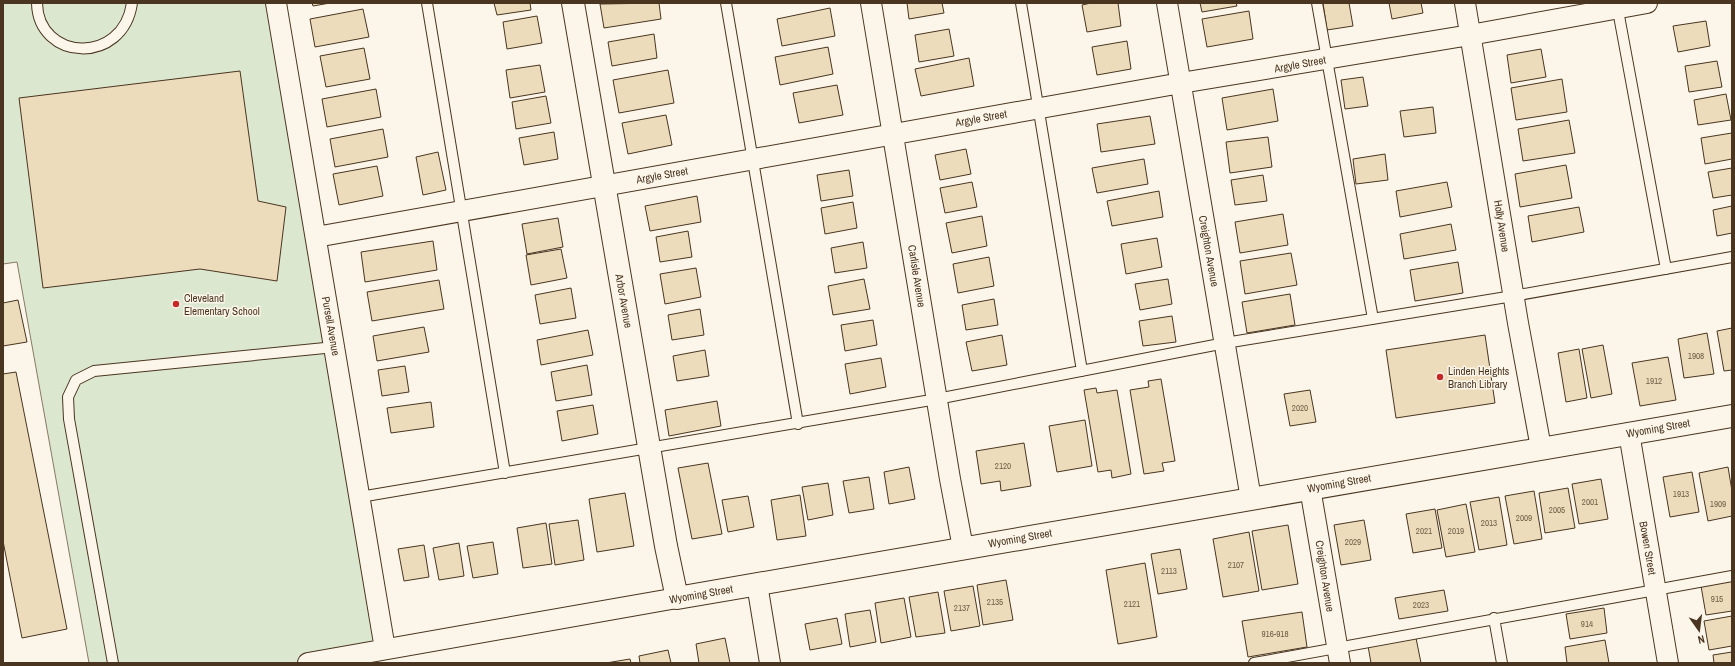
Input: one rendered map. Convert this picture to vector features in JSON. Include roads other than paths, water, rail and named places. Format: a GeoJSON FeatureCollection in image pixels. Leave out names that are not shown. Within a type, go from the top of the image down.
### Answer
{"type":"FeatureCollection","features":[{"type":"Feature","properties":{"kind":"street","name":"Pursell Avenue"},"geometry":{"type":"LineString","coordinates":[[276,3],[385,649]]}},
{"type":"Feature","properties":{"kind":"street","name":"Arbor Avenue"},"geometry":{"type":"LineString","coordinates":[[573,3],[649,449],[666,546],[677,598]]}},
{"type":"Feature","properties":{"kind":"street","name":"Carlisle Avenue"},"geometry":{"type":"LineString","coordinates":[[871,3],[963,548]]}},
{"type":"Feature","properties":{"kind":"street","name":"Creighton Avenue"},"geometry":{"type":"LineString","coordinates":[[1167,3],[1251,499]]}},
{"type":"Feature","properties":{"kind":"street","name":"Holly Avenue"},"geometry":{"type":"LineString","coordinates":[[1465,3],[1541,448]]}},
{"type":"Feature","properties":{"kind":"street","name":"Argyle Street"},"geometry":{"type":"LineString","coordinates":[[316,237],[1181,83],[1470,35],[1617,6],[1647,3]]}},
{"type":"Feature","properties":{"kind":"street","name":"Wyoming Street"},"geometry":{"type":"LineString","coordinates":[[308,663],[963,548],[1732,416]]}},
{"type":"Feature","properties":{"kind":"street","name":"Bowen Street"},"geometry":{"type":"LineString","coordinates":[[1629,433],[1668,663]]}},
{"type":"Feature","properties":{"kind":"street","name":"Creighton Avenue"},"geometry":{"type":"LineString","coordinates":[[1310,488],[1338,655]]}},
{"type":"Feature","properties":{"kind":"street"},"geometry":{"type":"LineString","coordinates":[[757,584],[770,663]]}},
{"type":"Feature","properties":{"kind":"lane"},"geometry":{"type":"LineString","coordinates":[[36,3],[42,25],[53,38],[66,46],[82,49],[98,47],[112,40],[123,29],[130,15],[132,3]]}},
{"type":"Feature","properties":{"kind":"lane"},"geometry":{"type":"LineString","coordinates":[[427,3],[505,473]]}},
{"type":"Feature","properties":{"kind":"lane"},"geometry":{"type":"LineString","coordinates":[[726,3],[754,159],[798,424]]}},
{"type":"Feature","properties":{"kind":"lane"},"geometry":{"type":"LineString","coordinates":[[1021,3],[1082,371]]}},
{"type":"Feature","properties":{"kind":"lane"},"geometry":{"type":"LineString","coordinates":[[1317,3],[1373,319]]}},
{"type":"Feature","properties":{"kind":"lane"},"geometry":{"type":"LineString","coordinates":[[1617,6],[1666,269]]}},
{"type":"Feature","properties":{"kind":"lane"},"geometry":{"type":"LineString","coordinates":[[360,497],[798,424],[937,399],[1225,343],[1514,296],[1732,257]]}},
{"type":"Feature","properties":{"kind":"lane"},"geometry":{"type":"LineString","coordinates":[[113,663],[69,419],[68,397],[76,380],[94,371],[334,346]]}},
{"type":"Feature","properties":{"kind":"lane"},"geometry":{"type":"LineString","coordinates":[[1254,663],[1338,655],[1494,618],[1732,576]]}},
{"type":"Feature","properties":{"kind":"lane"},"geometry":{"type":"LineString","coordinates":[[1494,618],[1502,663]]}},
{"type":"Feature","properties":{"kind":"place","name":"Cleveland Elementary School"},"geometry":{"type":"Point","coordinates":[176,304]}},
{"type":"Feature","properties":{"kind":"place","name":"Linden Heights Branch Library"},"geometry":{"type":"Point","coordinates":[1440,377]}}]}
